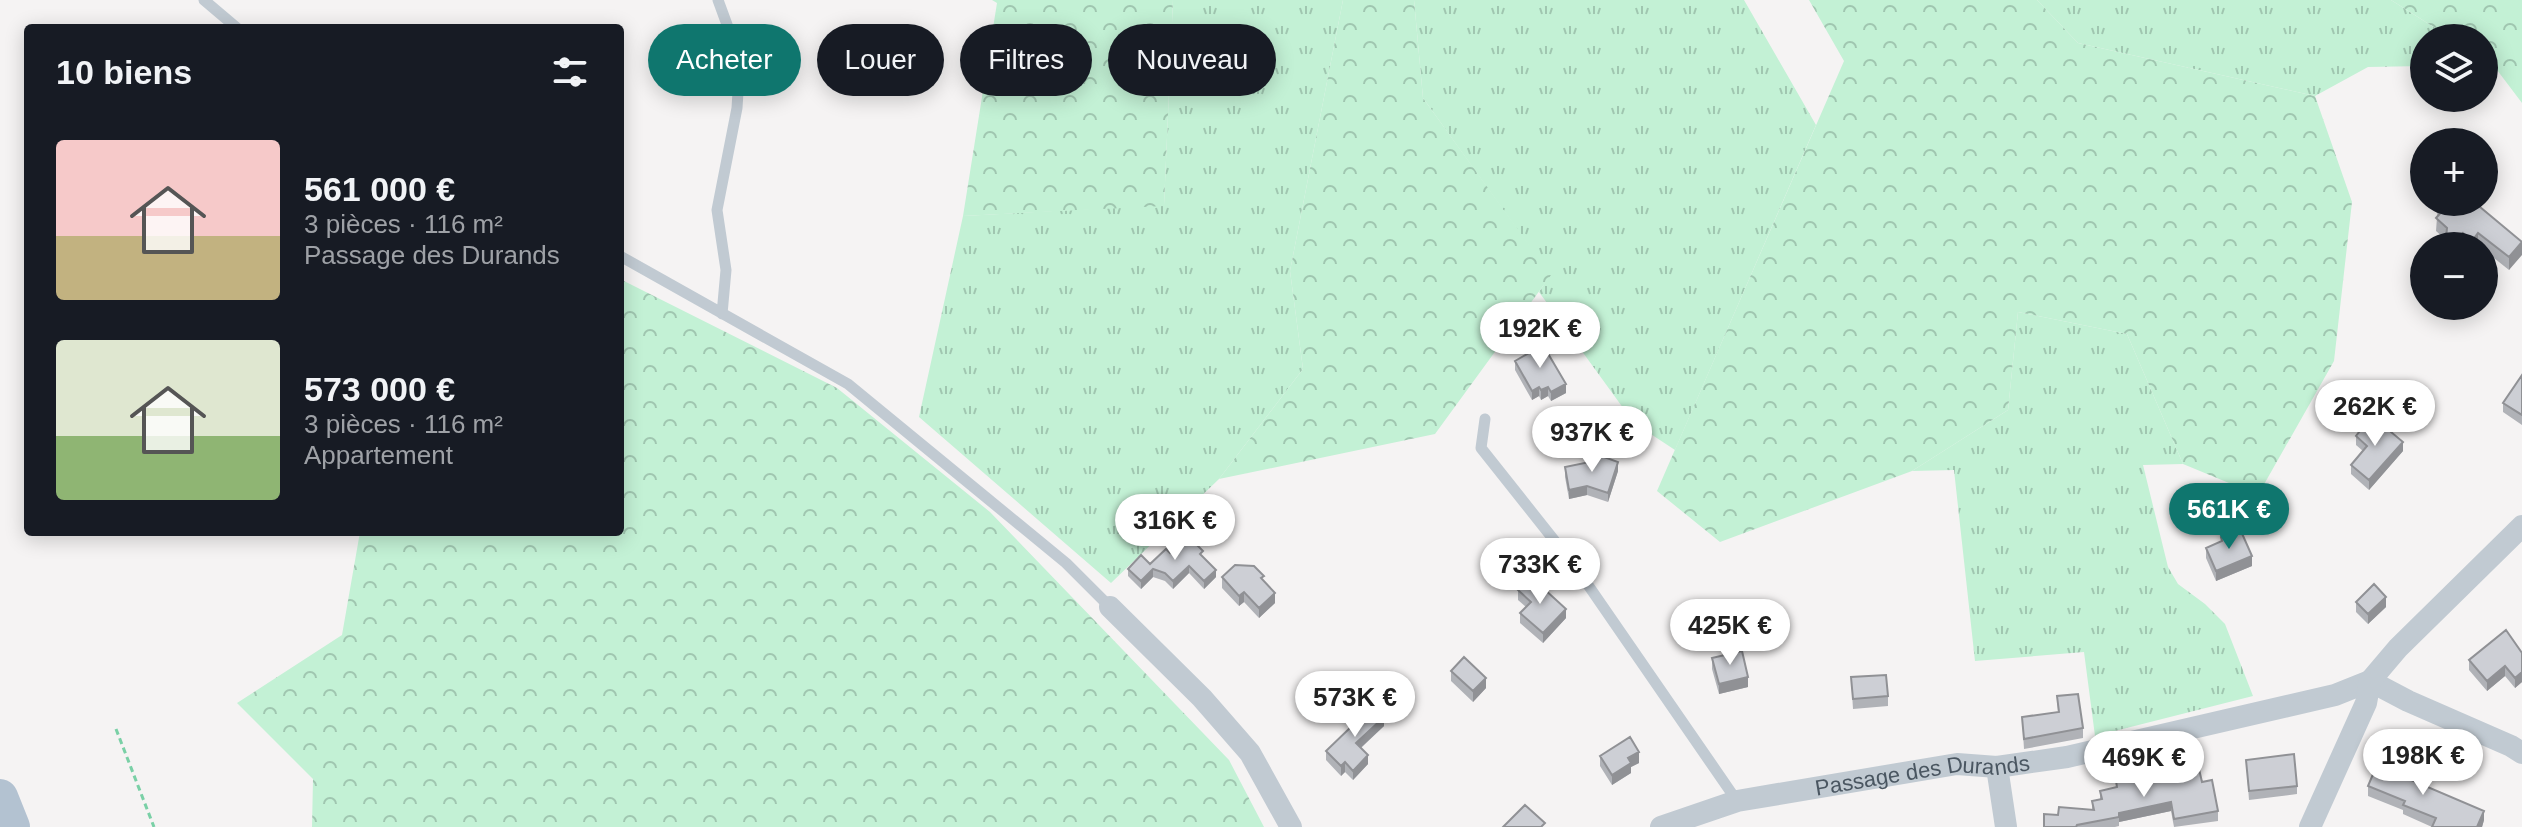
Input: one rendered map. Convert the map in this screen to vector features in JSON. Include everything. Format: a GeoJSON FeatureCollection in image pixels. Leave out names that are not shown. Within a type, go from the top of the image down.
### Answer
{"type":"FeatureCollection","features":[{"type":"Feature","properties":{"kind":"main road"},"geometry":{"type":"LineString","coordinates":[[0,797],[12,827]]}},
{"type":"Feature","properties":{"kind":"street"},"geometry":{"type":"LineString","coordinates":[[2310,827],[2366,703],[2370,681],[2398,648],[2522,526]]}},
{"type":"Feature","properties":{"kind":"street"},"geometry":{"type":"LineString","coordinates":[[1110,607],[1202,698],[1250,753],[1291,827]]}},
{"type":"Feature","properties":{"kind":"street"},"geometry":{"type":"LineString","coordinates":[[2370,681],[2522,753]]}},
{"type":"Feature","properties":{"kind":"street","name":"Passage des Durands"},"geometry":{"type":"LineString","coordinates":[[1661,827],[1737,801],[1957,764],[1997,767],[2091,753],[2335,695],[2370,681]]}},
{"type":"Feature","properties":{"kind":"street"},"geometry":{"type":"LineString","coordinates":[[1997,767],[2006,827]]}},
{"type":"Feature","properties":{"kind":"lane"},"geometry":{"type":"LineString","coordinates":[[204,0],[232,24]]}},
{"type":"Feature","properties":{"kind":"lane"},"geometry":{"type":"LineString","coordinates":[[718,0],[740,60],[737,108],[717,210],[726,270],[722,314]]}},
{"type":"Feature","properties":{"kind":"lane"},"geometry":{"type":"LineString","coordinates":[[624,258],[848,384],[1066,563],[1110,607]]}},
{"type":"Feature","properties":{"kind":"lane"},"geometry":{"type":"LineString","coordinates":[[1485,419],[1481,448],[1577,569],[1737,801]]}},
{"type":"Feature","properties":{"kind":"path"},"geometry":{"type":"LineString","coordinates":[[116,729],[154,827]]}},
{"type":"Feature","properties":{"kind":"green space"},"geometry":{"type":"Polygon","coordinates":[[[992,0],[1173,0],[1172,24],[1108,24],[1108,96],[1169,96],[1164,206],[963,216],[982,96],[1092,96],[1092,24],[994,24],[997,3],[992,0]]]}},
{"type":"Feature","properties":{"kind":"green space"},"geometry":{"type":"Polygon","coordinates":[[[1173,0],[1343,0],[1290,271],[1303,369],[1219,479],[1111,583],[919,417],[963,216],[1164,205],[1169,96],[1276,96],[1276,24],[1172,24],[1173,0]]]}},
{"type":"Feature","properties":{"kind":"green space"},"geometry":{"type":"Polygon","coordinates":[[[1343,0],[1414,0],[1423,98],[1551,275],[1435,434],[1219,479],[1303,369],[1290,271],[1343,0]]]}},
{"type":"Feature","properties":{"kind":"green space"},"geometry":{"type":"Polygon","coordinates":[[[1414,0],[1744,0],[1816,125],[1675,450],[1634,423],[1539,292],[1550,275],[1423,98],[1414,0]]]}},
{"type":"Feature","properties":{"kind":"green space"},"geometry":{"type":"Polygon","coordinates":[[[1809,0],[2037,0],[2078,43],[2315,96],[2352,202],[2334,361],[2258,495],[2183,464],[2127,334],[2018,312],[2008,410],[1912,471],[1720,542],[1657,491],[1844,61],[1809,0]]]}},
{"type":"Feature","properties":{"kind":"green space"},"geometry":{"type":"Polygon","coordinates":[[[2037,0],[2391,0],[2429,24],[2410,24],[2410,66],[2368,67],[2315,96],[2078,43],[2037,0]]]}},
{"type":"Feature","properties":{"kind":"green space"},"geometry":{"type":"Polygon","coordinates":[[[2391,0],[2522,0],[2522,103],[2498,71],[2498,24],[2429,24],[2391,0]]]}},
{"type":"Feature","properties":{"kind":"green space"},"geometry":{"type":"Polygon","coordinates":[[[624,281],[837,388],[990,512],[1229,760],[1264,827],[312,827],[313,779],[237,703],[342,635],[359,536],[624,536],[624,281]]]}},
{"type":"Feature","properties":{"kind":"green space"},"geometry":{"type":"Polygon","coordinates":[[[2018,312],[2127,334],[2183,464],[2143,465],[2168,567],[2178,584],[2225,624],[2253,696],[2095,736],[2084,652],[1975,661],[1954,470],[1912,471],[2008,410],[2018,312]]]}},
{"type":"Feature","properties":{"kind":"water"},"geometry":{"type":"Polygon","coordinates":[[[1219,513],[1229,524],[1208,545],[1198,534],[1219,513]]]}},
{"type":"Feature","properties":{"kind":"building"},"geometry":{"type":"Polygon","coordinates":[[[2491,216],[2522,242],[2509,257],[2498,248],[2498,232],[2447,232],[2447,228],[2436,218],[2491,216]]]}},
{"type":"Feature","properties":{"kind":"building"},"geometry":{"type":"Polygon","coordinates":[[[1543,345],[1566,384],[1551,392],[1548,387],[1532,391],[1515,361],[1543,345]]]}},
{"type":"Feature","properties":{"kind":"building"},"geometry":{"type":"Polygon","coordinates":[[[2522,375],[2522,415],[2503,403],[2522,375]]]}},
{"type":"Feature","properties":{"kind":"building"},"geometry":{"type":"Polygon","coordinates":[[[2372,416],[2403,442],[2369,480],[2351,465],[2367,446],[2356,436],[2372,416]]]}},
{"type":"Feature","properties":{"kind":"building"},"geometry":{"type":"Polygon","coordinates":[[[1593,453],[1618,462],[1608,493],[1587,486],[1569,490],[1565,467],[1590,462],[1593,453]]]}},
{"type":"Feature","properties":{"kind":"building"},"geometry":{"type":"Polygon","coordinates":[[[2240,529],[2252,556],[2216,571],[2206,548],[2240,529]]]}},
{"type":"Feature","properties":{"kind":"building"},"geometry":{"type":"Polygon","coordinates":[[[1184,538],[1190,538],[1203,551],[1200,554],[1216,570],[1204,581],[1189,566],[1173,581],[1165,573],[1153,569],[1141,581],[1128,569],[1141,555],[1150,564],[1166,549],[1170,553],[1184,538]]]}},
{"type":"Feature","properties":{"kind":"building"},"geometry":{"type":"Polygon","coordinates":[[[1235,565],[1254,566],[1275,593],[1259,608],[1244,592],[1239,596],[1222,577],[1235,565]]]}},
{"type":"Feature","properties":{"kind":"building"},"geometry":{"type":"Polygon","coordinates":[[[1531,577],[1566,609],[1543,633],[1520,613],[1531,602],[1518,590],[1531,577]]]}},
{"type":"Feature","properties":{"kind":"building"},"geometry":{"type":"Polygon","coordinates":[[[2374,584],[2386,597],[2368,614],[2356,602],[2374,584]]]}},
{"type":"Feature","properties":{"kind":"building"},"geometry":{"type":"Polygon","coordinates":[[[2506,630],[2522,653],[2522,672],[2515,678],[2505,666],[2487,681],[2469,660],[2506,630]]]}},
{"type":"Feature","properties":{"kind":"building"},"geometry":{"type":"Polygon","coordinates":[[[1742,651],[1748,677],[1719,684],[1712,658],[1742,651]]]}},
{"type":"Feature","properties":{"kind":"building"},"geometry":{"type":"Polygon","coordinates":[[[1464,657],[1486,678],[1473,691],[1451,671],[1464,657]]]}},
{"type":"Feature","properties":{"kind":"building"},"geometry":{"type":"Polygon","coordinates":[[[1886,675],[1888,696],[1853,699],[1851,677],[1886,675]]]}},
{"type":"Feature","properties":{"kind":"building"},"geometry":{"type":"Polygon","coordinates":[[[2078,694],[2083,728],[2024,739],[2022,717],[2059,712],[2057,696],[2078,694]]]}},
{"type":"Feature","properties":{"kind":"building"},"geometry":{"type":"Polygon","coordinates":[[[1371,703],[1384,717],[1356,743],[1368,755],[1353,771],[1345,762],[1341,766],[1326,751],[1371,703]]]}},
{"type":"Feature","properties":{"kind":"building"},"geometry":{"type":"Polygon","coordinates":[[[1630,737],[1639,752],[1628,758],[1631,763],[1612,775],[1600,756],[1630,737]]]}},
{"type":"Feature","properties":{"kind":"building"},"geometry":{"type":"Polygon","coordinates":[[[2382,753],[2402,761],[2397,774],[2484,811],[2477,827],[2432,827],[2436,818],[2368,786],[2382,753]]]}},
{"type":"Feature","properties":{"kind":"building"},"geometry":{"type":"Polygon","coordinates":[[[2294,754],[2297,786],[2249,791],[2246,760],[2294,754]]]}},
{"type":"Feature","properties":{"kind":"building"},"geometry":{"type":"Polygon","coordinates":[[[2199,769],[2202,782],[2212,780],[2218,811],[2174,819],[2171,802],[2119,813],[2119,817],[2076,827],[2044,827],[2044,814],[2058,815],[2059,807],[2094,810],[2092,801],[2102,799],[2100,791],[2117,787],[2116,781],[2199,769]]]}},
{"type":"Feature","properties":{"kind":"building"},"geometry":{"type":"Polygon","coordinates":[[[1525,805],[1545,823],[1541,827],[1503,827],[1525,805]]]}}]}
